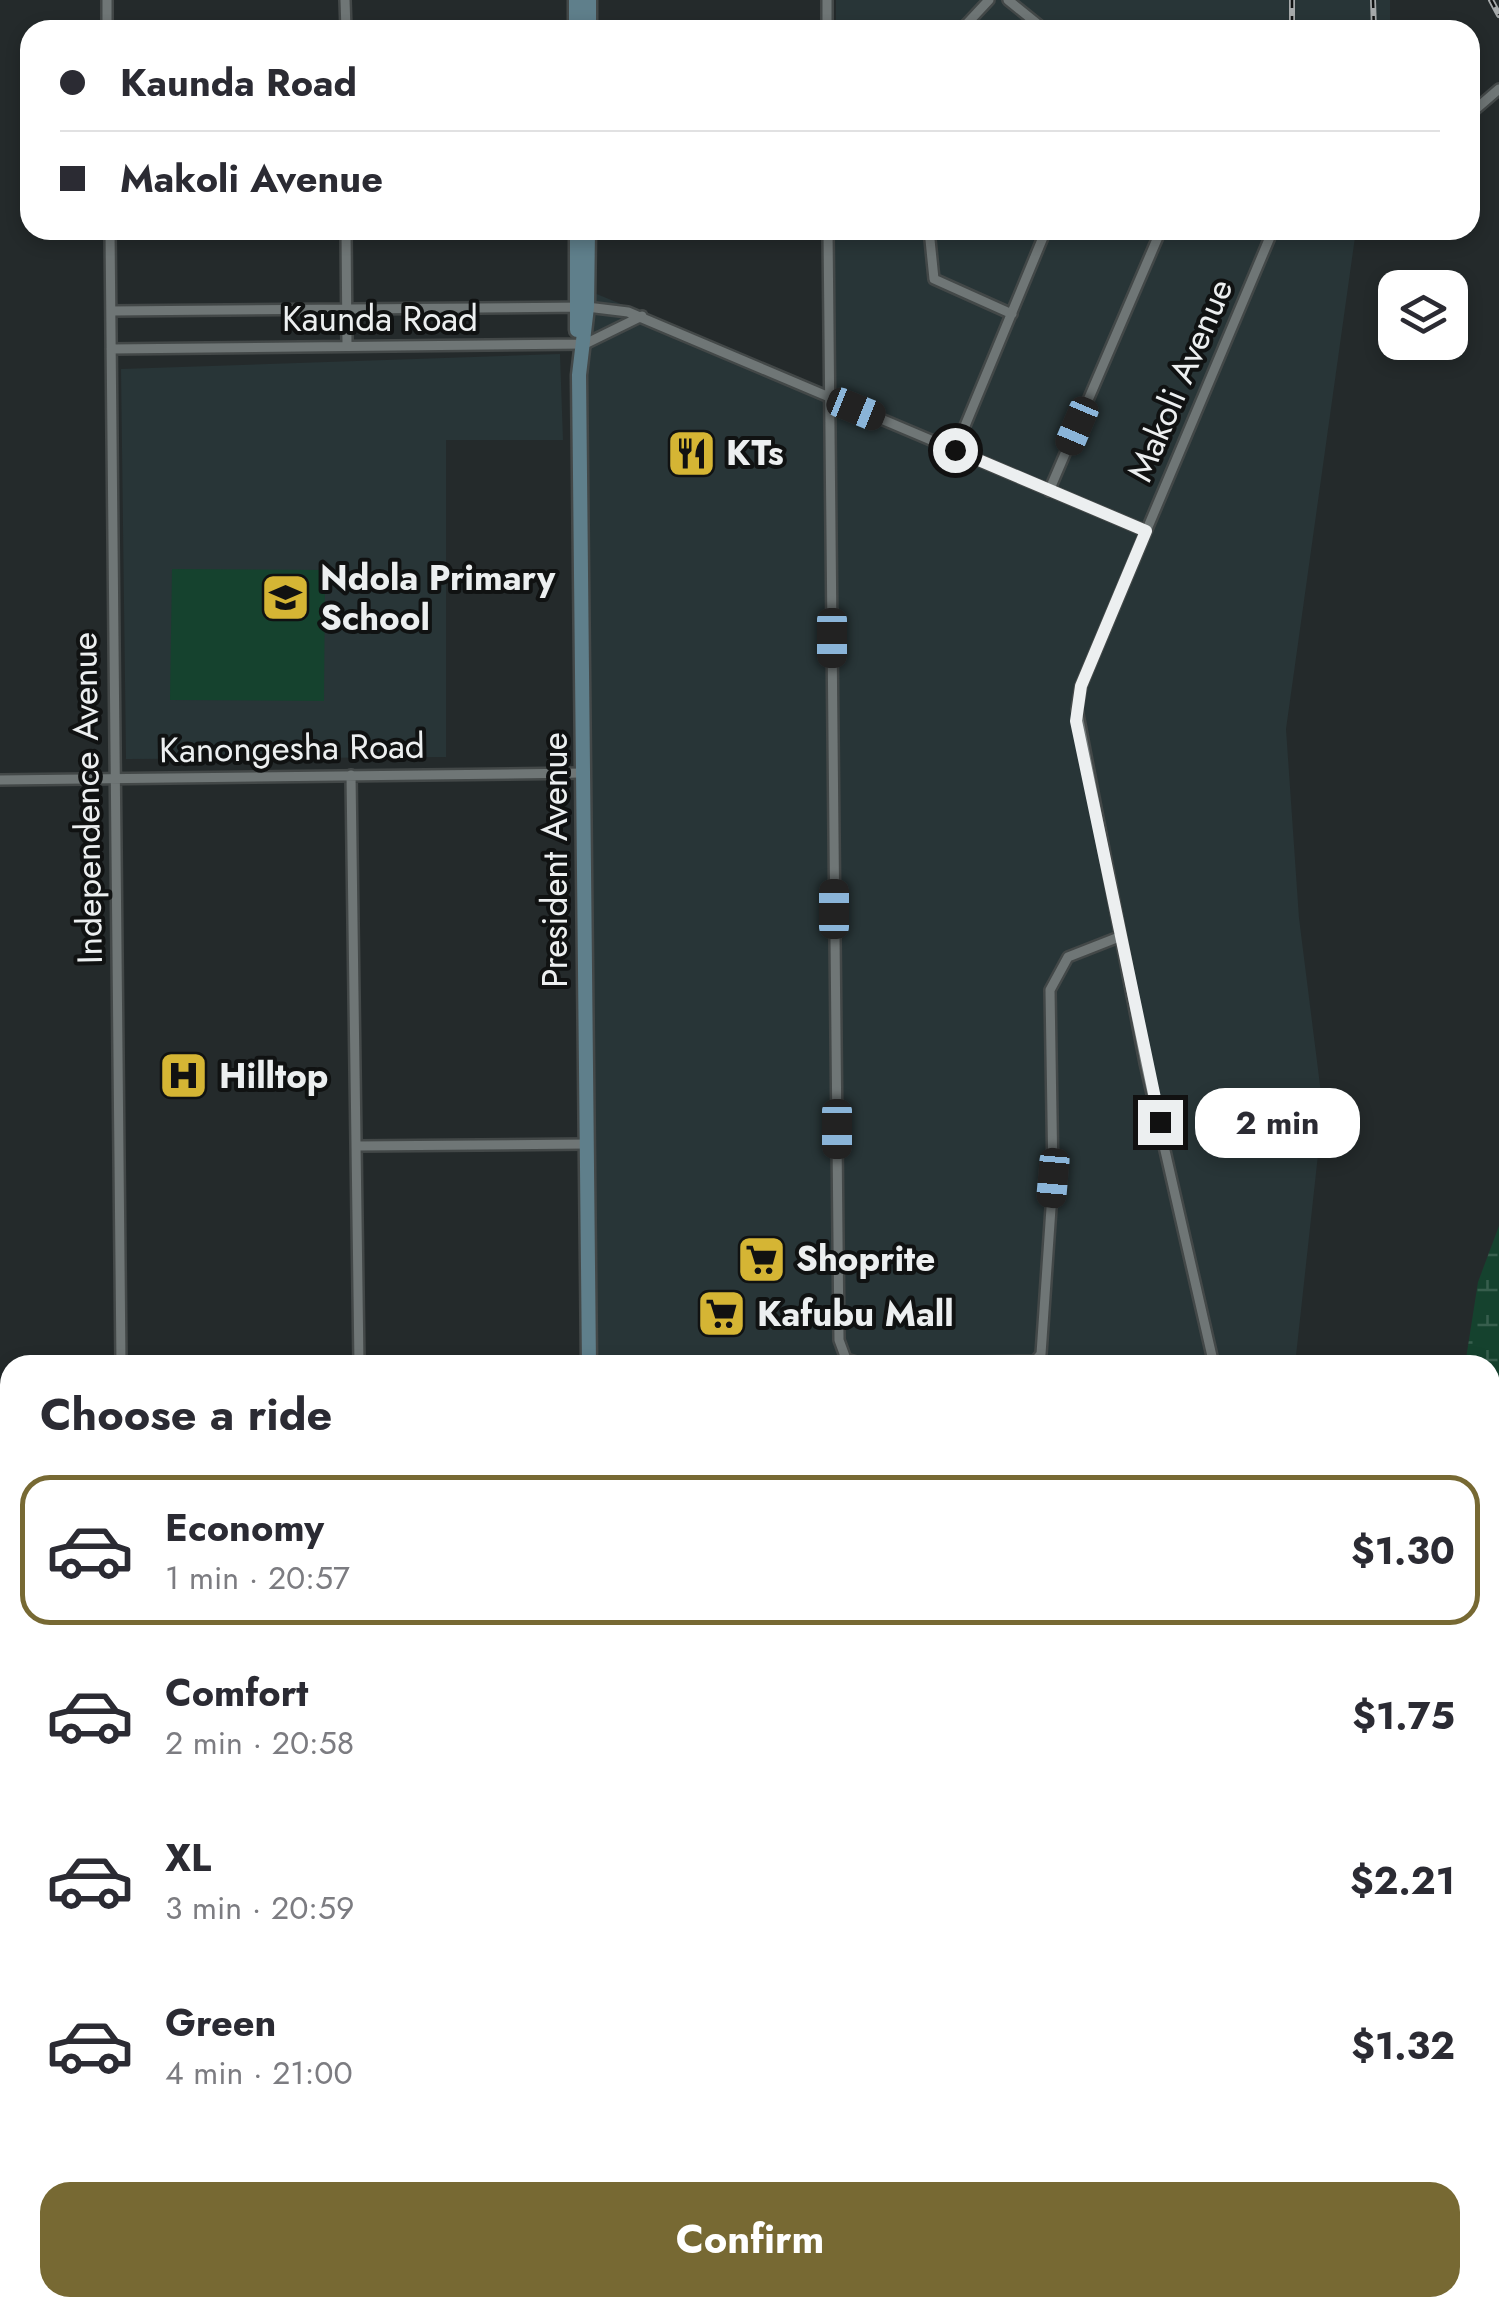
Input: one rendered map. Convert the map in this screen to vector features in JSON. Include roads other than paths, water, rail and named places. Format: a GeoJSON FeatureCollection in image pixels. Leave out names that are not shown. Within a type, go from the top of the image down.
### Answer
{"type":"FeatureCollection","features":[{"type":"Feature","properties":{"kind":"main road","name":"President Avenue"},"geometry":{"type":"LineString","coordinates":[[578,240],[582,307]]}},
{"type":"Feature","properties":{"kind":"main road","name":"President Avenue"},"geometry":{"type":"LineString","coordinates":[[587,240],[580,348],[589,1355]]}},
{"type":"Feature","properties":{"kind":"street"},"geometry":{"type":"LineString","coordinates":[[970,20],[989,0]]}},
{"type":"Feature","properties":{"kind":"street"},"geometry":{"type":"LineString","coordinates":[[1008,0],[1033,20]]}},
{"type":"Feature","properties":{"kind":"street"},"geometry":{"type":"LineString","coordinates":[[1480,105],[1499,89]]}},
{"type":"Feature","properties":{"kind":"street","name":"Independence Avenue"},"geometry":{"type":"LineString","coordinates":[[110,240],[121,1355]]}},
{"type":"Feature","properties":{"kind":"street"},"geometry":{"type":"LineString","coordinates":[[346,240],[347,346]]}},
{"type":"Feature","properties":{"kind":"street"},"geometry":{"type":"LineString","coordinates":[[828,240],[839,1340],[845,1355]]}},
{"type":"Feature","properties":{"kind":"street"},"geometry":{"type":"LineString","coordinates":[[930,240],[934,279],[1012,314]]}},
{"type":"Feature","properties":{"kind":"street"},"geometry":{"type":"LineString","coordinates":[[955,450],[1042,240]]}},
{"type":"Feature","properties":{"kind":"street"},"geometry":{"type":"LineString","coordinates":[[1049,491],[1158,240]]}},
{"type":"Feature","properties":{"kind":"street","name":"Makoli Avenue"},"geometry":{"type":"LineString","coordinates":[[1212,1355],[1119,937],[1077,709],[1081,686],[1269,240]]}},
{"type":"Feature","properties":{"kind":"street","name":"Kaunda Road"},"geometry":{"type":"LineString","coordinates":[[111,311],[582,307],[643,316],[1146,531]]}},
{"type":"Feature","properties":{"kind":"street","name":"Kaunda Road"},"geometry":{"type":"LineString","coordinates":[[111,349],[580,348],[643,316]]}},
{"type":"Feature","properties":{"kind":"street","name":"Kanongesha Road"},"geometry":{"type":"LineString","coordinates":[[0,780],[584,773]]}},
{"type":"Feature","properties":{"kind":"street"},"geometry":{"type":"LineString","coordinates":[[351,775],[359,1355]]}},
{"type":"Feature","properties":{"kind":"street"},"geometry":{"type":"LineString","coordinates":[[1040,1355],[1053,1178],[1050,990],[1068,957],[1119,937]]}},
{"type":"Feature","properties":{"kind":"street"},"geometry":{"type":"LineString","coordinates":[[357,1146],[587,1144]]}},
{"type":"Feature","properties":{"kind":"railway"},"geometry":{"type":"LineString","coordinates":[[1292,0],[1292,20]]}},
{"type":"Feature","properties":{"kind":"railway"},"geometry":{"type":"LineString","coordinates":[[1373,0],[1374,20]]}},
{"type":"Feature","properties":{"kind":"railway"},"geometry":{"type":"LineString","coordinates":[[1491,0],[1499,15]]}},
{"type":"Feature","properties":{"kind":"place","name":"KTs"},"geometry":{"type":"Point","coordinates":[691,453]}},
{"type":"Feature","properties":{"kind":"place","name":"Ndola Primary School"},"geometry":{"type":"Point","coordinates":[285,598]}},
{"type":"Feature","properties":{"kind":"place","name":"Hilltop"},"geometry":{"type":"Point","coordinates":[184,1076]}},
{"type":"Feature","properties":{"kind":"place","name":"Shoprite"},"geometry":{"type":"Point","coordinates":[761,1259]}},
{"type":"Feature","properties":{"kind":"place","name":"Kafubu Mall"},"geometry":{"type":"Point","coordinates":[722,1314]}}]}
